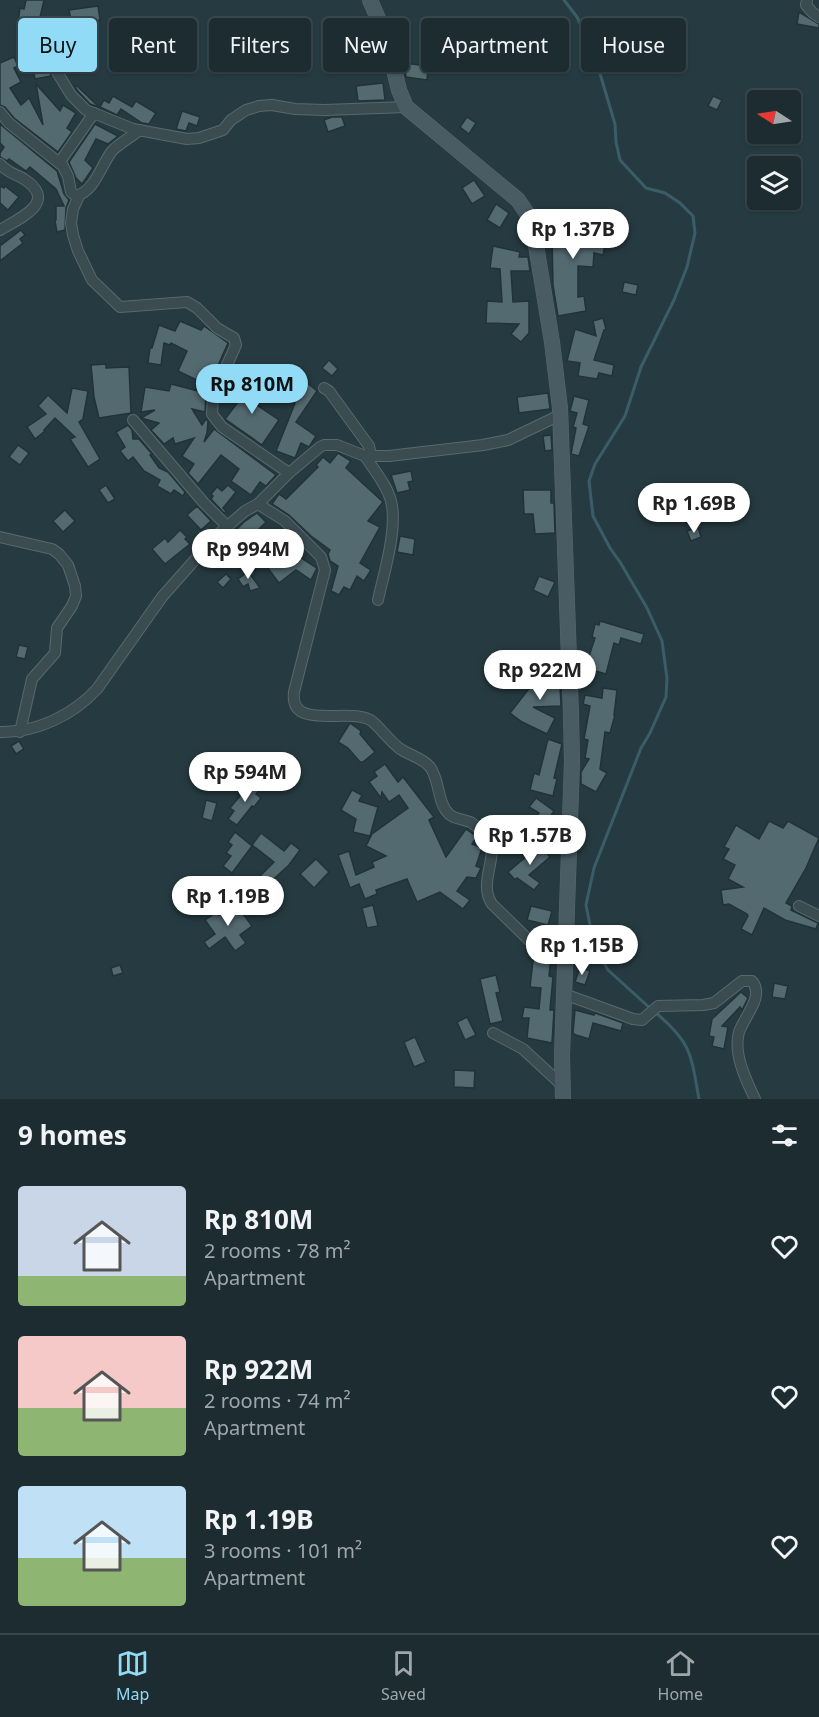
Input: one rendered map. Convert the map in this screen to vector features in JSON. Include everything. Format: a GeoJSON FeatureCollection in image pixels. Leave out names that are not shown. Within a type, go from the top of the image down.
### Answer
{"type":"FeatureCollection","features":[{"type":"Feature","properties":{"kind":"street"},"geometry":{"type":"LineString","coordinates":[[370,0],[386,37],[399,90],[406,107],[518,200],[532,221],[552,342],[560,415],[572,761],[562,1056],[563,1092]]}},
{"type":"Feature","properties":{"kind":"street"},"geometry":{"type":"LineString","coordinates":[[807,0],[806,5],[813,14],[819,17]]}},
{"type":"Feature","properties":{"kind":"street"},"geometry":{"type":"LineString","coordinates":[[58,72],[61,81],[71,96],[86,110],[140,130],[187,139],[199,138],[223,129],[231,120],[246,110],[272,105],[295,109],[325,110],[406,107]]}},
{"type":"Feature","properties":{"kind":"street"},"geometry":{"type":"LineString","coordinates":[[0,112],[9,123],[67,171],[71,192],[79,196]]}},
{"type":"Feature","properties":{"kind":"street"},"geometry":{"type":"LineString","coordinates":[[59,163],[94,113]]}},
{"type":"Feature","properties":{"kind":"street"},"geometry":{"type":"LineString","coordinates":[[140,130],[116,147],[97,177],[79,196],[72,215],[73,235],[92,280],[120,307],[181,302],[192,304],[217,328],[234,338],[236,345],[213,396],[212,414],[222,427],[289,473]]}},
{"type":"Feature","properties":{"kind":"street"},"geometry":{"type":"LineString","coordinates":[[0,164],[7,172],[24,180],[37,192],[39,198],[35,208],[0,230]]}},
{"type":"Feature","properties":{"kind":"street"},"geometry":{"type":"LineString","coordinates":[[324,388],[329,391],[369,446],[368,456],[388,492],[393,509],[392,527],[378,600]]}},
{"type":"Feature","properties":{"kind":"street"},"geometry":{"type":"LineString","coordinates":[[0,732],[20,732],[43,725],[85,703],[162,597],[227,526],[258,504],[289,473],[324,445],[337,445],[368,456],[389,456],[483,445],[508,440],[560,415]]}},
{"type":"Feature","properties":{"kind":"street"},"geometry":{"type":"LineString","coordinates":[[133,420],[204,503],[227,526]]}},
{"type":"Feature","properties":{"kind":"street"},"geometry":{"type":"LineString","coordinates":[[258,504],[285,521],[321,557],[324,564],[325,570],[294,692],[294,702],[298,710],[308,715],[368,719],[400,748],[426,764],[435,776],[443,804],[449,814],[474,825],[491,844],[487,887],[492,904],[533,944],[565,955]]}},
{"type":"Feature","properties":{"kind":"street"},"geometry":{"type":"LineString","coordinates":[[0,537],[45,547],[59,554],[68,565],[75,586],[75,601],[57,628],[55,653],[32,679],[20,732]]}},
{"type":"Feature","properties":{"kind":"street"},"geometry":{"type":"LineString","coordinates":[[799,906],[819,916]]}},
{"type":"Feature","properties":{"kind":"street"},"geometry":{"type":"LineString","coordinates":[[564,994],[633,1019],[642,1020],[658,1006],[714,1003],[742,981],[752,981],[756,985],[756,993],[739,1034],[737,1050],[747,1083],[755,1099]]}},
{"type":"Feature","properties":{"kind":"street"},"geometry":{"type":"LineString","coordinates":[[493,1034],[528,1053],[563,1092]]}},
{"type":"Feature","properties":{"kind":"building"},"geometry":{"type":"Polygon","coordinates":[[[26,0],[44,0],[40,18],[19,18],[20,8],[24,9],[26,0]]]}},
{"type":"Feature","properties":{"kind":"building"},"geometry":{"type":"Polygon","coordinates":[[[98,6],[100,20],[71,18],[69,10],[98,6]]]}},
{"type":"Feature","properties":{"kind":"building"},"geometry":{"type":"Polygon","coordinates":[[[799,12],[819,24],[819,28],[797,24],[799,12]]]}},
{"type":"Feature","properties":{"kind":"building"},"geometry":{"type":"Polygon","coordinates":[[[14,57],[18,66],[14,68],[21,82],[10,88],[21,105],[29,98],[43,125],[36,84],[60,111],[63,105],[76,113],[67,128],[72,132],[58,152],[0,105],[0,63],[14,57]]]}},
{"type":"Feature","properties":{"kind":"building"},"geometry":{"type":"Polygon","coordinates":[[[421,58],[421,72],[428,72],[427,80],[406,77],[405,72],[409,72],[409,64],[419,65],[421,58]]]}},
{"type":"Feature","properties":{"kind":"building"},"geometry":{"type":"Polygon","coordinates":[[[34,72],[50,72],[51,76],[35,79],[34,72]]]}},
{"type":"Feature","properties":{"kind":"building"},"geometry":{"type":"Polygon","coordinates":[[[66,72],[89,73],[67,74],[66,72]]]}},
{"type":"Feature","properties":{"kind":"building"},"geometry":{"type":"Polygon","coordinates":[[[383,83],[385,100],[358,101],[356,86],[383,83]]]}},
{"type":"Feature","properties":{"kind":"building"},"geometry":{"type":"Polygon","coordinates":[[[77,86],[99,107],[90,104],[77,90],[75,87],[77,86]]]}},
{"type":"Feature","properties":{"kind":"building"},"geometry":{"type":"Polygon","coordinates":[[[113,96],[132,107],[136,101],[156,113],[149,124],[142,123],[121,109],[117,115],[100,107],[104,100],[109,103],[113,96]]]}},
{"type":"Feature","properties":{"kind":"building"},"geometry":{"type":"Polygon","coordinates":[[[713,96],[722,100],[717,110],[708,106],[713,96]]]}},
{"type":"Feature","properties":{"kind":"building"},"geometry":{"type":"Polygon","coordinates":[[[182,111],[200,117],[197,126],[189,123],[186,131],[176,129],[182,111]]]}},
{"type":"Feature","properties":{"kind":"building"},"geometry":{"type":"Polygon","coordinates":[[[342,117],[345,126],[328,132],[324,120],[342,117]]]}},
{"type":"Feature","properties":{"kind":"building"},"geometry":{"type":"Polygon","coordinates":[[[467,117],[476,123],[469,134],[460,127],[467,117]]]}},
{"type":"Feature","properties":{"kind":"building"},"geometry":{"type":"Polygon","coordinates":[[[0,124],[57,171],[64,194],[69,200],[66,208],[65,230],[57,232],[56,206],[64,206],[56,189],[30,167],[26,171],[9,159],[7,161],[0,157],[4,147],[0,143],[0,124]]]}},
{"type":"Feature","properties":{"kind":"building"},"geometry":{"type":"Polygon","coordinates":[[[95,124],[118,136],[108,144],[96,139],[85,160],[93,168],[82,184],[76,178],[69,162],[95,124]]]}},
{"type":"Feature","properties":{"kind":"building"},"geometry":{"type":"Polygon","coordinates":[[[474,180],[485,196],[472,204],[462,188],[474,180]]]}},
{"type":"Feature","properties":{"kind":"building"},"geometry":{"type":"Polygon","coordinates":[[[0,186],[4,188],[5,186],[19,197],[8,210],[0,203],[0,186]]]}},
{"type":"Feature","properties":{"kind":"building"},"geometry":{"type":"Polygon","coordinates":[[[496,204],[509,213],[500,228],[487,220],[496,204]]]}},
{"type":"Feature","properties":{"kind":"building"},"geometry":{"type":"Polygon","coordinates":[[[587,210],[602,211],[601,240],[606,241],[603,255],[594,253],[593,267],[578,266],[578,297],[584,296],[586,311],[558,316],[553,285],[552,234],[546,234],[546,221],[566,220],[567,232],[586,237],[587,210]]]}},
{"type":"Feature","properties":{"kind":"building"},"geometry":{"type":"Polygon","coordinates":[[[21,230],[25,235],[20,239],[23,243],[0,261],[0,246],[21,230]]]}},
{"type":"Feature","properties":{"kind":"building"},"geometry":{"type":"Polygon","coordinates":[[[493,246],[520,252],[519,257],[528,257],[530,271],[511,271],[513,302],[529,301],[529,333],[521,342],[511,334],[519,324],[486,323],[487,301],[502,302],[500,269],[490,268],[493,246]]]}},
{"type":"Feature","properties":{"kind":"building"},"geometry":{"type":"Polygon","coordinates":[[[624,282],[638,285],[636,295],[622,292],[624,282]]]}},
{"type":"Feature","properties":{"kind":"building"},"geometry":{"type":"Polygon","coordinates":[[[603,318],[606,329],[594,360],[614,365],[612,376],[599,373],[597,379],[578,376],[580,363],[567,361],[575,329],[596,336],[593,321],[603,318]]]}},
{"type":"Feature","properties":{"kind":"building"},"geometry":{"type":"Polygon","coordinates":[[[180,321],[201,330],[204,326],[228,343],[209,386],[178,371],[187,351],[171,343],[170,345],[164,343],[161,365],[148,363],[150,348],[152,348],[159,325],[175,331],[180,321]]]}},
{"type":"Feature","properties":{"kind":"building"},"geometry":{"type":"Polygon","coordinates":[[[329,360],[338,369],[332,376],[322,368],[329,360]]]}},
{"type":"Feature","properties":{"kind":"building"},"geometry":{"type":"Polygon","coordinates":[[[106,364],[106,368],[129,367],[131,413],[99,418],[94,397],[91,365],[106,364]]]}},
{"type":"Feature","properties":{"kind":"building"},"geometry":{"type":"Polygon","coordinates":[[[273,372],[303,387],[306,382],[317,391],[296,422],[316,436],[309,447],[301,443],[295,458],[276,451],[295,403],[264,387],[273,372]]]}},
{"type":"Feature","properties":{"kind":"building"},"geometry":{"type":"Polygon","coordinates":[[[249,379],[264,389],[254,403],[279,420],[262,445],[225,419],[242,397],[239,395],[249,379]]]}},
{"type":"Feature","properties":{"kind":"building"},"geometry":{"type":"Polygon","coordinates":[[[171,384],[206,393],[205,412],[192,409],[202,425],[206,419],[208,421],[204,442],[214,429],[276,475],[266,486],[260,482],[251,495],[231,481],[239,469],[221,455],[198,484],[188,473],[194,464],[182,456],[194,438],[175,444],[173,438],[164,444],[151,430],[159,423],[141,418],[155,410],[141,412],[145,387],[169,391],[171,384]]]}},
{"type":"Feature","properties":{"kind":"building"},"geometry":{"type":"Polygon","coordinates":[[[72,388],[88,391],[83,419],[79,422],[100,459],[88,467],[70,439],[75,437],[55,418],[35,439],[27,427],[46,414],[38,406],[48,395],[67,413],[72,388]]]}},
{"type":"Feature","properties":{"kind":"building"},"geometry":{"type":"Polygon","coordinates":[[[548,393],[550,409],[519,413],[517,397],[548,393]]]}},
{"type":"Feature","properties":{"kind":"building"},"geometry":{"type":"Polygon","coordinates":[[[574,396],[589,400],[583,424],[589,426],[579,456],[571,454],[576,428],[573,427],[577,413],[570,411],[574,396]]]}},
{"type":"Feature","properties":{"kind":"building"},"geometry":{"type":"Polygon","coordinates":[[[128,425],[132,430],[133,439],[139,439],[152,454],[150,455],[159,468],[168,472],[185,492],[183,496],[174,490],[171,494],[157,486],[160,480],[144,471],[133,457],[128,461],[120,451],[125,447],[116,432],[128,425]]]}},
{"type":"Feature","properties":{"kind":"building"},"geometry":{"type":"Polygon","coordinates":[[[551,435],[552,450],[545,451],[543,436],[551,435]]]}},
{"type":"Feature","properties":{"kind":"building"},"geometry":{"type":"Polygon","coordinates":[[[18,445],[29,453],[20,465],[9,457],[18,445]]]}},
{"type":"Feature","properties":{"kind":"building"},"geometry":{"type":"Polygon","coordinates":[[[338,453],[351,461],[346,468],[383,502],[368,521],[380,527],[360,563],[371,570],[364,581],[357,576],[350,590],[344,587],[339,595],[331,591],[338,566],[330,561],[328,554],[330,550],[289,515],[272,504],[279,494],[286,499],[318,467],[316,465],[323,457],[330,463],[338,453]]]}},
{"type":"Feature","properties":{"kind":"building"},"geometry":{"type":"Polygon","coordinates":[[[411,471],[413,481],[408,482],[410,490],[397,493],[391,475],[411,471]]]}},
{"type":"Feature","properties":{"kind":"building"},"geometry":{"type":"Polygon","coordinates":[[[106,485],[115,499],[108,503],[99,490],[106,485]]]}},
{"type":"Feature","properties":{"kind":"building"},"geometry":{"type":"Polygon","coordinates":[[[228,485],[236,492],[223,508],[226,511],[224,513],[211,499],[213,496],[211,494],[217,487],[222,491],[228,485]]]}},
{"type":"Feature","properties":{"kind":"building"},"geometry":{"type":"Polygon","coordinates":[[[523,490],[551,490],[555,533],[535,534],[533,514],[524,514],[523,490]]]}},
{"type":"Feature","properties":{"kind":"building"},"geometry":{"type":"Polygon","coordinates":[[[197,506],[211,521],[201,530],[187,515],[197,506]]]}},
{"type":"Feature","properties":{"kind":"building"},"geometry":{"type":"Polygon","coordinates":[[[65,510],[75,521],[63,532],[53,521],[65,510]]]}},
{"type":"Feature","properties":{"kind":"building"},"geometry":{"type":"Polygon","coordinates":[[[257,513],[266,522],[258,530],[272,548],[284,537],[298,552],[295,554],[317,568],[311,580],[296,570],[279,583],[244,536],[256,572],[238,553],[229,561],[218,548],[244,522],[257,513]]]}},
{"type":"Feature","properties":{"kind":"building"},"geometry":{"type":"Polygon","coordinates":[[[698,527],[701,537],[691,541],[687,531],[698,527]]]}},
{"type":"Feature","properties":{"kind":"building"},"geometry":{"type":"Polygon","coordinates":[[[180,530],[190,544],[165,564],[152,549],[165,538],[168,542],[180,530]]]}},
{"type":"Feature","properties":{"kind":"building"},"geometry":{"type":"Polygon","coordinates":[[[400,536],[415,539],[413,555],[397,552],[400,536]]]}},
{"type":"Feature","properties":{"kind":"building"},"geometry":{"type":"Polygon","coordinates":[[[242,564],[260,588],[250,591],[248,584],[243,587],[238,579],[245,574],[242,564]]]}},
{"type":"Feature","properties":{"kind":"building"},"geometry":{"type":"Polygon","coordinates":[[[226,574],[231,579],[223,588],[217,582],[226,574]]]}},
{"type":"Feature","properties":{"kind":"building"},"geometry":{"type":"Polygon","coordinates":[[[539,576],[555,582],[548,597],[533,590],[539,576]]]}},
{"type":"Feature","properties":{"kind":"building"},"geometry":{"type":"Polygon","coordinates":[[[600,621],[644,634],[641,644],[621,638],[619,645],[614,643],[606,674],[585,668],[595,638],[592,637],[595,624],[599,625],[600,621]]]}},
{"type":"Feature","properties":{"kind":"building"},"geometry":{"type":"Polygon","coordinates":[[[19,645],[28,647],[25,659],[16,657],[19,645]]]}},
{"type":"Feature","properties":{"kind":"building"},"geometry":{"type":"Polygon","coordinates":[[[548,662],[559,663],[561,706],[533,707],[555,718],[547,734],[522,722],[510,713],[531,686],[534,688],[539,682],[545,688],[548,662]]]}},
{"type":"Feature","properties":{"kind":"building"},"geometry":{"type":"Polygon","coordinates":[[[603,688],[617,690],[615,715],[610,733],[605,732],[600,769],[607,773],[596,792],[581,784],[581,772],[589,759],[585,758],[588,740],[584,739],[590,706],[583,704],[585,695],[602,698],[603,688]]]}},
{"type":"Feature","properties":{"kind":"building"},"geometry":{"type":"Polygon","coordinates":[[[350,723],[361,731],[360,734],[375,752],[363,762],[360,762],[348,748],[338,742],[350,723]]]}},
{"type":"Feature","properties":{"kind":"building"},"geometry":{"type":"Polygon","coordinates":[[[548,739],[562,744],[554,778],[557,779],[553,796],[530,790],[534,773],[539,775],[548,739]]]}},
{"type":"Feature","properties":{"kind":"building"},"geometry":{"type":"Polygon","coordinates":[[[19,741],[24,749],[16,754],[11,746],[19,741]]]}},
{"type":"Feature","properties":{"kind":"building"},"geometry":{"type":"Polygon","coordinates":[[[385,764],[398,782],[403,777],[434,817],[429,820],[446,857],[466,829],[477,837],[472,844],[482,848],[476,866],[481,868],[476,878],[467,877],[457,891],[470,900],[463,909],[440,892],[417,902],[407,879],[376,890],[377,894],[365,899],[359,884],[350,888],[338,855],[349,851],[356,875],[374,867],[372,862],[386,856],[366,846],[372,834],[408,808],[399,795],[389,802],[382,792],[381,798],[369,782],[377,776],[374,772],[385,764]]]}},
{"type":"Feature","properties":{"kind":"building"},"geometry":{"type":"Polygon","coordinates":[[[253,782],[261,788],[256,794],[261,798],[237,825],[228,819],[234,811],[230,808],[240,796],[238,794],[244,786],[248,788],[253,782]]]}},
{"type":"Feature","properties":{"kind":"building"},"geometry":{"type":"Polygon","coordinates":[[[352,790],[362,795],[359,801],[378,807],[370,836],[353,832],[356,819],[341,810],[352,790]]]}},
{"type":"Feature","properties":{"kind":"building"},"geometry":{"type":"Polygon","coordinates":[[[536,798],[554,811],[537,835],[528,828],[539,813],[529,807],[536,798]]]}},
{"type":"Feature","properties":{"kind":"building"},"geometry":{"type":"Polygon","coordinates":[[[206,800],[217,803],[212,821],[202,818],[206,800]]]}},
{"type":"Feature","properties":{"kind":"building"},"geometry":{"type":"Polygon","coordinates":[[[769,821],[783,828],[788,821],[819,838],[806,868],[786,903],[792,906],[791,910],[818,923],[816,929],[785,920],[764,908],[752,935],[741,929],[747,914],[729,904],[723,905],[721,890],[743,887],[728,879],[735,865],[723,859],[729,849],[724,847],[736,825],[759,839],[769,821]]]}},
{"type":"Feature","properties":{"kind":"building"},"geometry":{"type":"Polygon","coordinates":[[[235,832],[252,846],[232,873],[223,866],[231,856],[226,853],[232,845],[228,842],[235,832]]]}},
{"type":"Feature","properties":{"kind":"building"},"geometry":{"type":"Polygon","coordinates":[[[261,833],[284,851],[291,843],[300,850],[289,865],[266,886],[258,878],[274,862],[252,845],[261,833]]]}},
{"type":"Feature","properties":{"kind":"building"},"geometry":{"type":"Polygon","coordinates":[[[538,843],[550,857],[529,875],[540,883],[534,890],[517,878],[515,880],[508,872],[538,843]]]}},
{"type":"Feature","properties":{"kind":"building"},"geometry":{"type":"Polygon","coordinates":[[[316,859],[329,872],[314,888],[300,874],[316,859]]]}},
{"type":"Feature","properties":{"kind":"building"},"geometry":{"type":"Polygon","coordinates":[[[254,892],[262,901],[256,909],[246,899],[254,892]]]}},
{"type":"Feature","properties":{"kind":"building"},"geometry":{"type":"Polygon","coordinates":[[[235,903],[252,926],[240,935],[246,943],[235,951],[225,937],[209,949],[204,942],[215,934],[205,920],[217,912],[219,915],[235,903]]]}},
{"type":"Feature","properties":{"kind":"building"},"geometry":{"type":"Polygon","coordinates":[[[373,905],[378,926],[367,928],[362,908],[373,905]]]}},
{"type":"Feature","properties":{"kind":"building"},"geometry":{"type":"Polygon","coordinates":[[[531,906],[552,911],[548,925],[527,920],[531,906]]]}},
{"type":"Feature","properties":{"kind":"building"},"geometry":{"type":"Polygon","coordinates":[[[534,952],[551,958],[549,976],[553,977],[550,1010],[554,1010],[552,1043],[527,1038],[529,1018],[522,1018],[524,1007],[539,1009],[541,988],[530,987],[534,952]]]}},
{"type":"Feature","properties":{"kind":"building"},"geometry":{"type":"Polygon","coordinates":[[[120,965],[123,973],[113,976],[111,968],[120,965]]]}},
{"type":"Feature","properties":{"kind":"building"},"geometry":{"type":"Polygon","coordinates":[[[580,967],[590,971],[585,985],[575,982],[580,967]]]}},
{"type":"Feature","properties":{"kind":"building"},"geometry":{"type":"Polygon","coordinates":[[[496,975],[500,992],[496,993],[503,1021],[490,1024],[480,979],[496,975]]]}},
{"type":"Feature","properties":{"kind":"building"},"geometry":{"type":"Polygon","coordinates":[[[774,983],[788,986],[785,999],[772,997],[774,983]]]}},
{"type":"Feature","properties":{"kind":"building"},"geometry":{"type":"Polygon","coordinates":[[[741,992],[748,998],[742,1010],[740,1007],[722,1026],[728,1027],[724,1049],[712,1046],[714,1037],[709,1036],[712,1019],[741,992]]]}},
{"type":"Feature","properties":{"kind":"building"},"geometry":{"type":"Polygon","coordinates":[[[575,1010],[594,1015],[595,1013],[623,1023],[621,1031],[593,1023],[589,1039],[576,1035],[573,1033],[575,1010]]]}},
{"type":"Feature","properties":{"kind":"building"},"geometry":{"type":"Polygon","coordinates":[[[467,1017],[476,1035],[465,1040],[457,1022],[467,1017]]]}},
{"type":"Feature","properties":{"kind":"building"},"geometry":{"type":"Polygon","coordinates":[[[415,1037],[426,1062],[414,1067],[404,1042],[415,1037]]]}},
{"type":"Feature","properties":{"kind":"building"},"geometry":{"type":"Polygon","coordinates":[[[454,1070],[475,1071],[474,1088],[454,1087],[454,1070]]]}},
{"type":"Feature","properties":{"kind":"waterway"},"geometry":{"type":"LineString","coordinates":[[564,0],[577,17],[593,50],[615,124],[620,160],[646,188],[665,193],[680,203],[693,216],[695,233],[687,267],[674,300],[641,367],[625,416],[595,464],[589,481],[593,516],[647,608],[662,641],[667,678],[666,697],[641,748],[594,868],[586,905],[594,945],[608,970],[651,1009]]}},
{"type":"Feature","properties":{"kind":"waterway"},"geometry":{"type":"LineString","coordinates":[[656,1013],[677,1033],[688,1051],[699,1099]]}}]}
